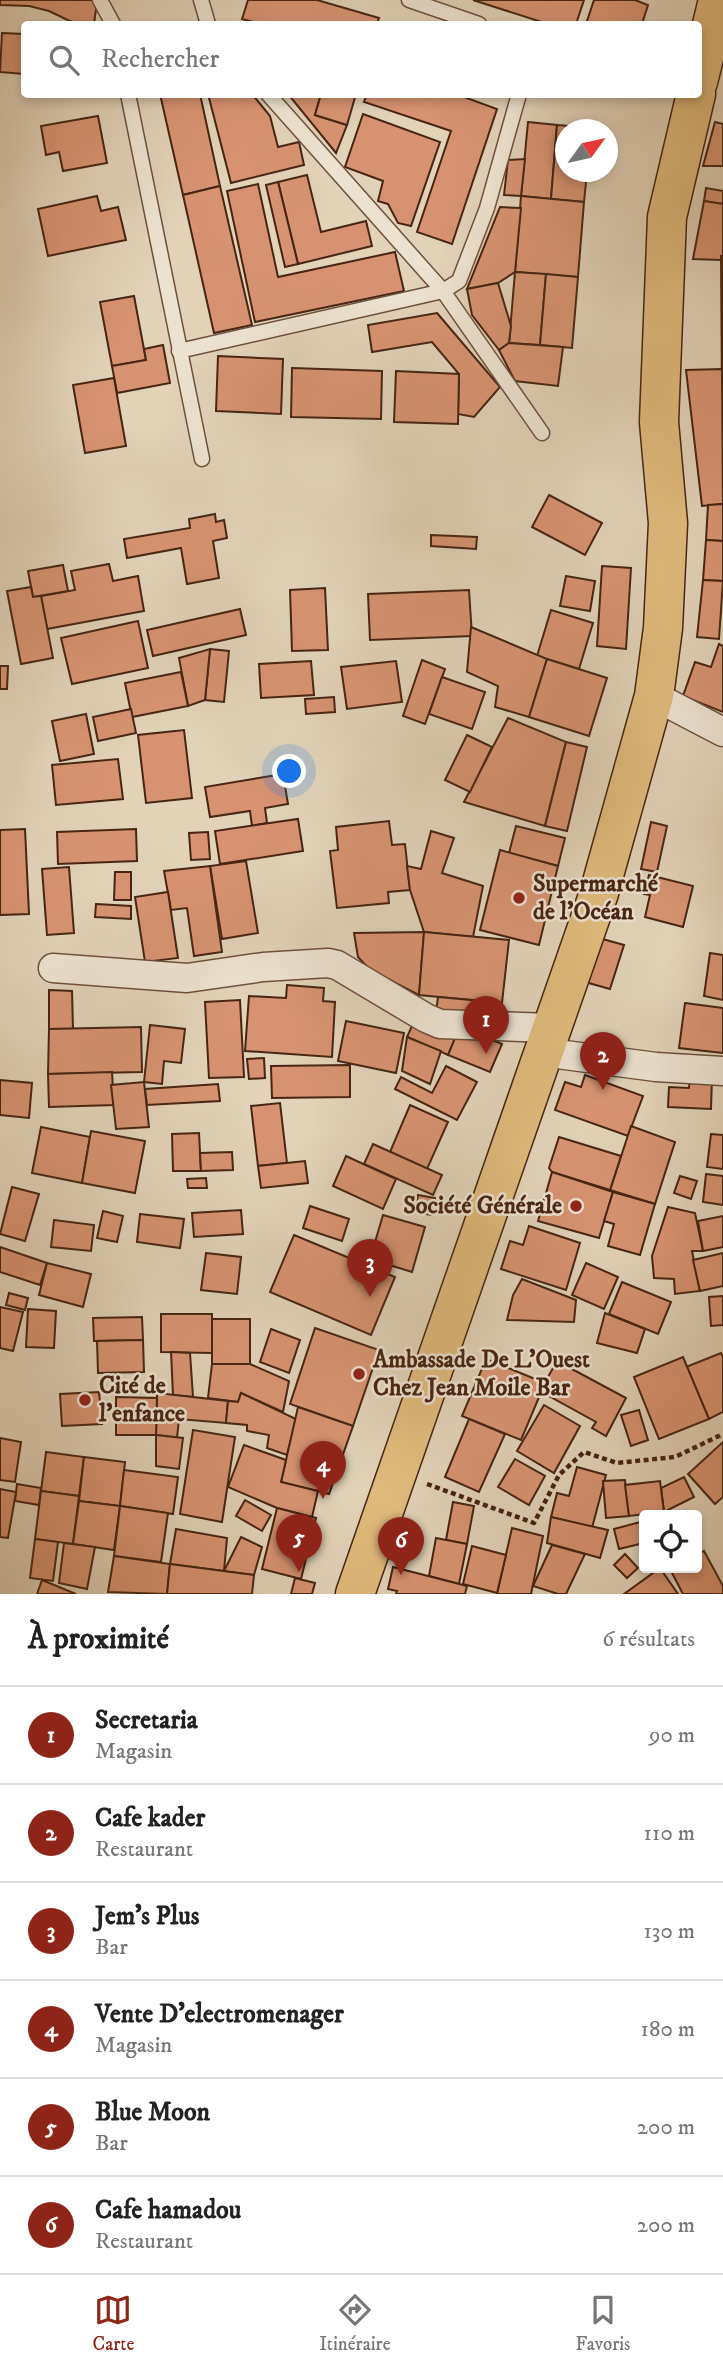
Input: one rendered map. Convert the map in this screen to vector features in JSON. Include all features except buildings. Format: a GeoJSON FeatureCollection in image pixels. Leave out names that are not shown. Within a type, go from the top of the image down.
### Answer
{"type":"FeatureCollection","features":[{"type":"Feature","properties":{"kind":"main road"},"geometry":{"type":"LineString","coordinates":[[702,66],[718,0]]}},
{"type":"Feature","properties":{"kind":"main road"},"geometry":{"type":"LineString","coordinates":[[355,1594],[599,893],[654,696],[663,628],[668,523],[659,422],[667,217],[695,98]]}},
{"type":"Feature","properties":{"kind":"street"},"geometry":{"type":"LineString","coordinates":[[654,696],[723,732]]}},
{"type":"Feature","properties":{"kind":"street"},"geometry":{"type":"LineString","coordinates":[[53,968],[187,978],[263,967],[328,963],[337,965],[440,1024],[546,1040],[656,1067],[723,1071]]}},
{"type":"Feature","properties":{"kind":"lane"},"geometry":{"type":"LineString","coordinates":[[100,0],[111,21]]}},
{"type":"Feature","properties":{"kind":"lane"},"geometry":{"type":"LineString","coordinates":[[201,0],[207,21]]}},
{"type":"Feature","properties":{"kind":"lane"},"geometry":{"type":"LineString","coordinates":[[409,0],[470,21]]}},
{"type":"Feature","properties":{"kind":"lane"},"geometry":{"type":"LineString","coordinates":[[129,98],[202,459]]}},
{"type":"Feature","properties":{"kind":"lane"},"geometry":{"type":"LineString","coordinates":[[272,98],[443,291],[542,433]]}},
{"type":"Feature","properties":{"kind":"lane"},"geometry":{"type":"LineString","coordinates":[[180,351],[443,291],[459,281],[487,208],[519,98]]}},
{"type":"Feature","properties":{"kind":"path"},"geometry":{"type":"LineString","coordinates":[[398,1473],[534,1523],[559,1475],[584,1452],[617,1464],[675,1457],[723,1434]]}},
{"type":"Feature","properties":{"kind":"place","name":"Supermarché de l'Océan"},"geometry":{"type":"Point","coordinates":[519,898]}},
{"type":"Feature","properties":{"kind":"place","name":"Secretaria"},"geometry":{"type":"Point","coordinates":[486,1054]}},
{"type":"Feature","properties":{"kind":"place","name":"Cafe kader"},"geometry":{"type":"Point","coordinates":[603,1090]}},
{"type":"Feature","properties":{"kind":"place","name":"Société Générale"},"geometry":{"type":"Point","coordinates":[576,1206]}},
{"type":"Feature","properties":{"kind":"place","name":"Jem's Plus"},"geometry":{"type":"Point","coordinates":[370,1297]}},
{"type":"Feature","properties":{"kind":"place","name":"Ambassade De L'Ouest Chez Jean Moile Bar"},"geometry":{"type":"Point","coordinates":[359,1374]}},
{"type":"Feature","properties":{"kind":"place","name":"Cité de l'enfance"},"geometry":{"type":"Point","coordinates":[85,1400]}},
{"type":"Feature","properties":{"kind":"place","name":"Vente D'electromenager"},"geometry":{"type":"Point","coordinates":[323,1499]}},
{"type":"Feature","properties":{"kind":"place","name":"Blue Moon"},"geometry":{"type":"Point","coordinates":[299,1572]}},
{"type":"Feature","properties":{"kind":"place","name":"Cafe hamadou"},"geometry":{"type":"Point","coordinates":[401,1575]}}]}
